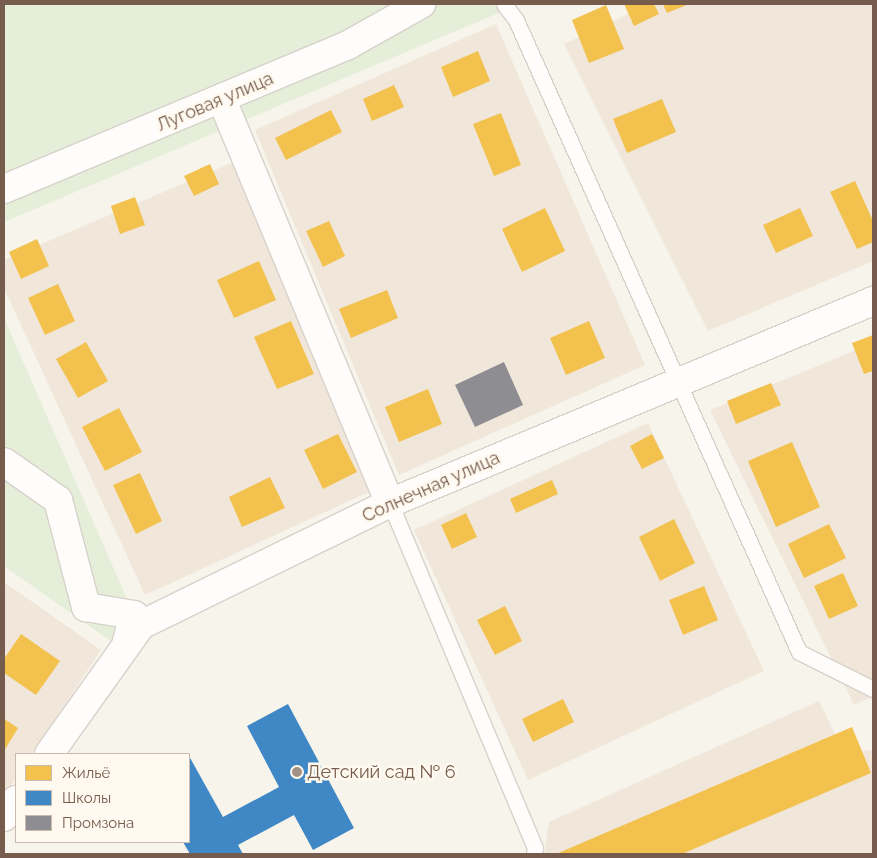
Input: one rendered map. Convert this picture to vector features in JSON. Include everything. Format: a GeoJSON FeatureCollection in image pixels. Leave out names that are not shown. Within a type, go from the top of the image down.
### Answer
{"type":"FeatureCollection","features":[{"type":"Feature","properties":{"kind":"street","name":"Луговая улица"},"geometry":{"type":"LineString","coordinates":[[4,189],[222,100],[348,45],[421,4]]}},
{"type":"Feature","properties":{"kind":"street"},"geometry":{"type":"LineString","coordinates":[[222,100],[390,503]]}},
{"type":"Feature","properties":{"kind":"street","name":"Солнечная улица"},"geometry":{"type":"LineString","coordinates":[[50,753],[141,625],[390,503],[873,301]]}},
{"type":"Feature","properties":{"kind":"street"},"geometry":{"type":"LineString","coordinates":[[4,462],[58,500],[86,607],[134,615],[126,646]]}},
{"type":"Feature","properties":{"kind":"street"},"geometry":{"type":"LineString","coordinates":[[4,817],[15,801]]}},
{"type":"Feature","properties":{"kind":"lane"},"geometry":{"type":"LineString","coordinates":[[504,4],[516,20],[676,382],[799,652],[873,689]]}},
{"type":"Feature","properties":{"kind":"lane"},"geometry":{"type":"LineString","coordinates":[[390,503],[535,848],[534,854]]}},
{"type":"Feature","properties":{"kind":"shaded area"},"geometry":{"type":"Polygon","coordinates":[[[649,4],[873,4],[873,261],[708,331],[564,44],[649,4]]]}},
{"type":"Feature","properties":{"kind":"shaded area"},"geometry":{"type":"Polygon","coordinates":[[[496,24],[645,365],[399,475],[255,130],[496,24]]]}},
{"type":"Feature","properties":{"kind":"shaded area"},"geometry":{"type":"Polygon","coordinates":[[[236,161],[371,491],[145,595],[4,288],[4,260],[236,161]]]}},
{"type":"Feature","properties":{"kind":"shaded area"},"geometry":{"type":"Polygon","coordinates":[[[873,343],[873,696],[854,705],[710,410],[873,343]]]}},
{"type":"Feature","properties":{"kind":"shaded area"},"geometry":{"type":"Polygon","coordinates":[[[648,423],[764,671],[528,780],[414,530],[648,423]]]}},
{"type":"Feature","properties":{"kind":"shaded area"},"geometry":{"type":"Polygon","coordinates":[[[4,582],[101,650],[33,753],[15,753],[15,780],[4,797],[4,582]]]}},
{"type":"Feature","properties":{"kind":"shaded area"},"geometry":{"type":"Polygon","coordinates":[[[819,701],[844,753],[873,750],[873,854],[544,854],[549,822],[819,701]]]}},
{"type":"Feature","properties":{"kind":"green space"},"geometry":{"type":"Polygon","coordinates":[[[4,4],[505,4],[508,9],[4,222],[4,4]]]}},
{"type":"Feature","properties":{"kind":"green space"},"geometry":{"type":"Polygon","coordinates":[[[4,318],[134,615],[112,642],[4,566],[4,318]]]}},
{"type":"Feature","properties":{"kind":"building: Жильё"},"geometry":{"type":"Polygon","coordinates":[[[624,4],[654,4],[659,14],[634,26],[624,4]]]}},
{"type":"Feature","properties":{"kind":"building: Жильё"},"geometry":{"type":"Polygon","coordinates":[[[663,4],[689,4],[667,13],[663,4]]]}},
{"type":"Feature","properties":{"kind":"building: Жильё"},"geometry":{"type":"Polygon","coordinates":[[[606,5],[624,49],[589,63],[572,20],[606,5]]]}},
{"type":"Feature","properties":{"kind":"building: Жильё"},"geometry":{"type":"Polygon","coordinates":[[[478,51],[490,81],[453,97],[441,67],[478,51]]]}},
{"type":"Feature","properties":{"kind":"building: Жильё"},"geometry":{"type":"Polygon","coordinates":[[[394,85],[404,107],[372,121],[363,99],[394,85]]]}},
{"type":"Feature","properties":{"kind":"building: Жильё"},"geometry":{"type":"Polygon","coordinates":[[[662,99],[676,132],[627,153],[613,119],[662,99]]]}},
{"type":"Feature","properties":{"kind":"building: Жильё"},"geometry":{"type":"Polygon","coordinates":[[[331,110],[342,132],[286,160],[275,138],[331,110]]]}},
{"type":"Feature","properties":{"kind":"building: Жильё"},"geometry":{"type":"Polygon","coordinates":[[[501,113],[521,165],[494,176],[473,124],[501,113]]]}},
{"type":"Feature","properties":{"kind":"building: Жильё"},"geometry":{"type":"Polygon","coordinates":[[[210,164],[219,184],[194,196],[184,176],[210,164]]]}},
{"type":"Feature","properties":{"kind":"building: Жильё"},"geometry":{"type":"Polygon","coordinates":[[[855,181],[873,221],[873,242],[857,249],[830,192],[855,181]]]}},
{"type":"Feature","properties":{"kind":"building: Жильё"},"geometry":{"type":"Polygon","coordinates":[[[135,197],[145,225],[120,234],[111,206],[135,197]]]}},
{"type":"Feature","properties":{"kind":"building: Жильё"},"geometry":{"type":"Polygon","coordinates":[[[545,208],[565,251],[522,272],[502,229],[545,208]]]}},
{"type":"Feature","properties":{"kind":"building: Жильё"},"geometry":{"type":"Polygon","coordinates":[[[800,208],[813,236],[776,253],[763,225],[800,208]]]}},
{"type":"Feature","properties":{"kind":"building: Жильё"},"geometry":{"type":"Polygon","coordinates":[[[329,221],[345,256],[323,267],[306,231],[329,221]]]}},
{"type":"Feature","properties":{"kind":"building: Жильё"},"geometry":{"type":"Polygon","coordinates":[[[37,239],[49,266],[21,279],[9,252],[37,239]]]}},
{"type":"Feature","properties":{"kind":"building: Жильё"},"geometry":{"type":"Polygon","coordinates":[[[259,261],[276,300],[234,318],[217,280],[259,261]]]}},
{"type":"Feature","properties":{"kind":"building: Жильё"},"geometry":{"type":"Polygon","coordinates":[[[58,284],[75,321],[45,335],[28,298],[58,284]]]}},
{"type":"Feature","properties":{"kind":"building: Жильё"},"geometry":{"type":"Polygon","coordinates":[[[387,290],[398,318],[351,338],[339,309],[387,290]]]}},
{"type":"Feature","properties":{"kind":"building: Жильё"},"geometry":{"type":"Polygon","coordinates":[[[291,321],[314,374],[277,389],[254,337],[291,321]]]}},
{"type":"Feature","properties":{"kind":"building: Жильё"},"geometry":{"type":"Polygon","coordinates":[[[589,321],[605,358],[566,375],[550,338],[589,321]]]}},
{"type":"Feature","properties":{"kind":"building: Жильё"},"geometry":{"type":"Polygon","coordinates":[[[873,335],[873,371],[864,374],[852,343],[873,335]]]}},
{"type":"Feature","properties":{"kind":"building: Жильё"},"geometry":{"type":"Polygon","coordinates":[[[86,342],[108,381],[78,398],[56,359],[86,342]]]}},
{"type":"Feature","properties":{"kind":"building: Жильё"},"geometry":{"type":"Polygon","coordinates":[[[771,383],[781,405],[736,424],[727,401],[771,383]]]}},
{"type":"Feature","properties":{"kind":"building: Жильё"},"geometry":{"type":"Polygon","coordinates":[[[428,389],[442,424],[399,442],[385,407],[428,389]]]}},
{"type":"Feature","properties":{"kind":"building: Жильё"},"geometry":{"type":"Polygon","coordinates":[[[119,408],[142,452],[105,471],[82,427],[119,408]]]}},
{"type":"Feature","properties":{"kind":"building: Жильё"},"geometry":{"type":"Polygon","coordinates":[[[338,434],[357,472],[323,489],[304,450],[338,434]]]}},
{"type":"Feature","properties":{"kind":"building: Жильё"},"geometry":{"type":"Polygon","coordinates":[[[652,434],[664,458],[642,469],[630,446],[652,434]]]}},
{"type":"Feature","properties":{"kind":"building: Жильё"},"geometry":{"type":"Polygon","coordinates":[[[792,442],[820,507],[776,527],[748,461],[792,442]]]}},
{"type":"Feature","properties":{"kind":"building: Жильё"},"geometry":{"type":"Polygon","coordinates":[[[140,473],[162,521],[136,534],[113,485],[140,473]]]}},
{"type":"Feature","properties":{"kind":"building: Жильё"},"geometry":{"type":"Polygon","coordinates":[[[270,477],[285,508],[242,527],[229,497],[270,477]]]}},
{"type":"Feature","properties":{"kind":"building: Жильё"},"geometry":{"type":"Polygon","coordinates":[[[552,480],[558,494],[516,513],[510,499],[552,480]]]}},
{"type":"Feature","properties":{"kind":"building: Жильё"},"geometry":{"type":"Polygon","coordinates":[[[466,513],[477,537],[452,549],[441,525],[466,513]]]}},
{"type":"Feature","properties":{"kind":"building: Жильё"},"geometry":{"type":"Polygon","coordinates":[[[674,519],[695,563],[660,581],[639,537],[674,519]]]}},
{"type":"Feature","properties":{"kind":"building: Жильё"},"geometry":{"type":"Polygon","coordinates":[[[829,524],[846,558],[804,578],[788,544],[829,524]]]}},
{"type":"Feature","properties":{"kind":"building: Жильё"},"geometry":{"type":"Polygon","coordinates":[[[843,573],[858,606],[829,619],[814,586],[843,573]]]}},
{"type":"Feature","properties":{"kind":"building: Жильё"},"geometry":{"type":"Polygon","coordinates":[[[704,586],[718,620],[683,635],[669,600],[704,586]]]}},
{"type":"Feature","properties":{"kind":"building: Жильё"},"geometry":{"type":"Polygon","coordinates":[[[505,606],[522,641],[495,655],[477,620],[505,606]]]}},
{"type":"Feature","properties":{"kind":"building: Жильё"},"geometry":{"type":"Polygon","coordinates":[[[21,634],[60,661],[36,695],[4,673],[4,659],[21,634]]]}},
{"type":"Feature","properties":{"kind":"building: Жильё"},"geometry":{"type":"Polygon","coordinates":[[[563,699],[574,722],[533,742],[522,719],[563,699]]]}},
{"type":"Feature","properties":{"kind":"building: Жильё"},"geometry":{"type":"Polygon","coordinates":[[[4,719],[18,728],[4,751],[4,719]]]}},
{"type":"Feature","properties":{"kind":"building: Жильё"},"geometry":{"type":"Polygon","coordinates":[[[852,727],[871,773],[682,854],[556,854],[852,727]]]}},
{"type":"Feature","properties":{"kind":"building: Школы","name":"Детский сад № 6"},"geometry":{"type":"Polygon","coordinates":[[[288,704],[354,828],[313,850],[294,815],[238,845],[243,854],[190,854],[184,843],[190,843],[190,758],[223,817],[279,787],[247,726],[288,704]]]}},
{"type":"Feature","properties":{"kind":"building: Промзона"},"geometry":{"type":"Polygon","coordinates":[[[504,362],[523,405],[475,427],[455,385],[504,362]]]}},
{"type":"Feature","properties":{"kind":"place","name":"Детский сад № 6"},"geometry":{"type":"Point","coordinates":[297,772]}}]}
